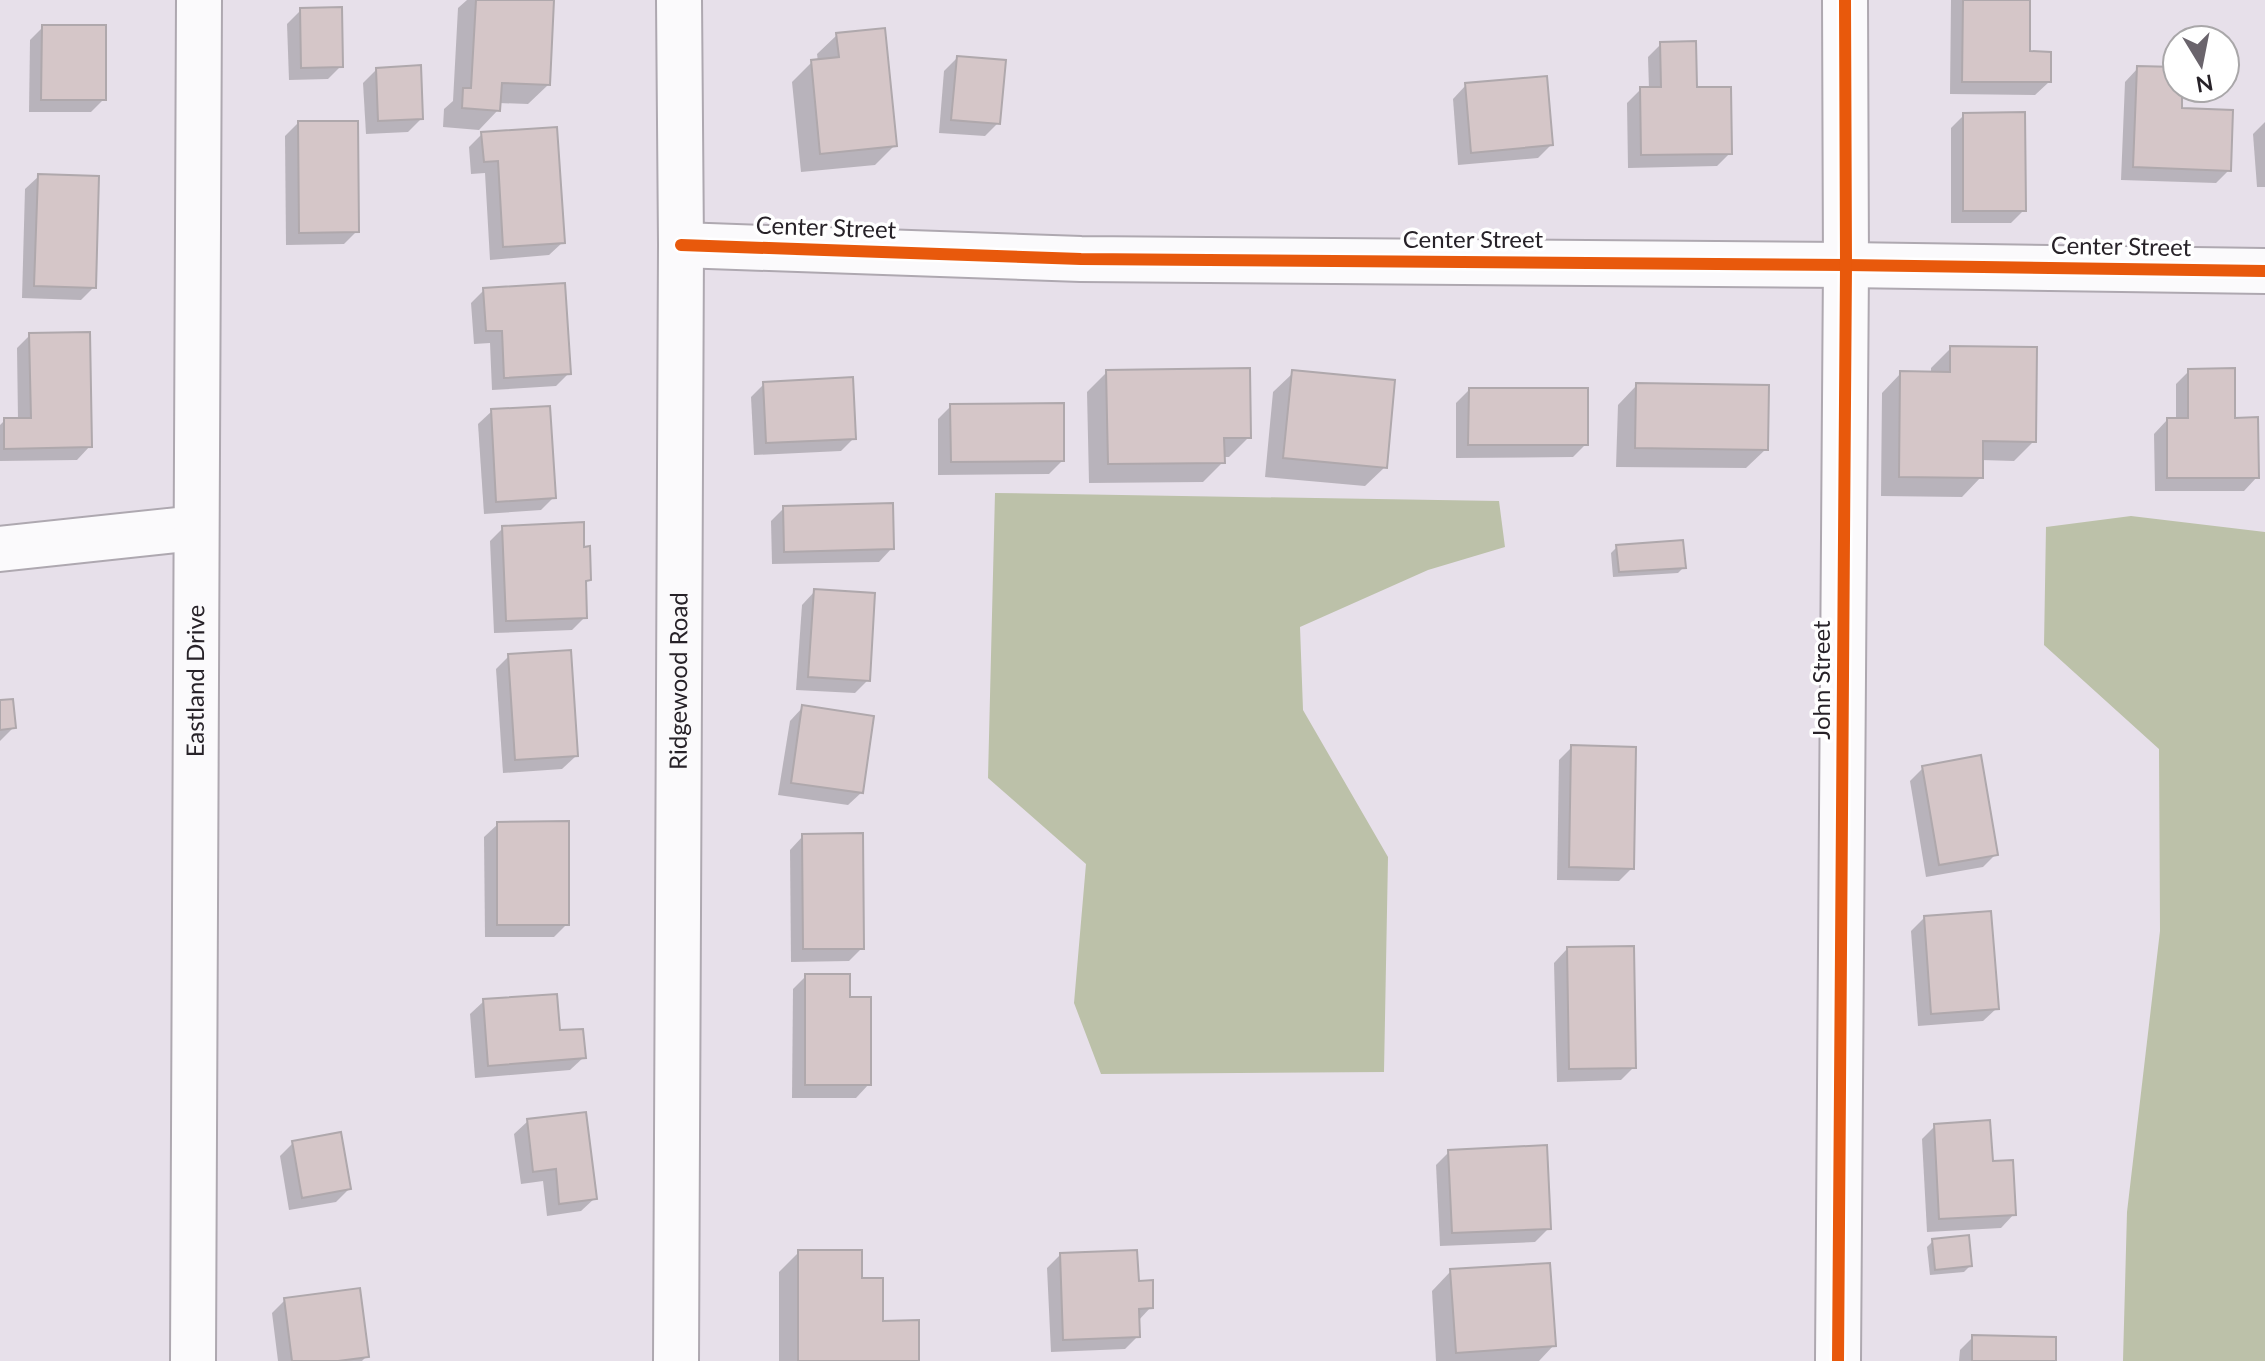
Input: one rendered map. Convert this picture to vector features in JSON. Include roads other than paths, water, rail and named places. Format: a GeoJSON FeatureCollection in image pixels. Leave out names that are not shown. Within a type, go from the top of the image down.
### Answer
{"type":"FeatureCollection","features":[{"type":"Feature","properties":{"kind":"street","name":"Eastland Drive"},"geometry":{"type":"LineString","coordinates":[[193,1361],[199,0]]}},
{"type":"Feature","properties":{"kind":"street","name":"Ridgewood Road"},"geometry":{"type":"LineString","coordinates":[[676,1361],[681,245],[679,0]]}},
{"type":"Feature","properties":{"kind":"street","name":"John Street"},"geometry":{"type":"LineString","coordinates":[[1838,1361],[1845,0]]}},
{"type":"Feature","properties":{"kind":"street","name":"Center Street"},"geometry":{"type":"LineString","coordinates":[[681,245],[1081,259],[2265,271]]}},
{"type":"Feature","properties":{"kind":"street"},"geometry":{"type":"LineString","coordinates":[[0,549],[196,528]]}}]}
